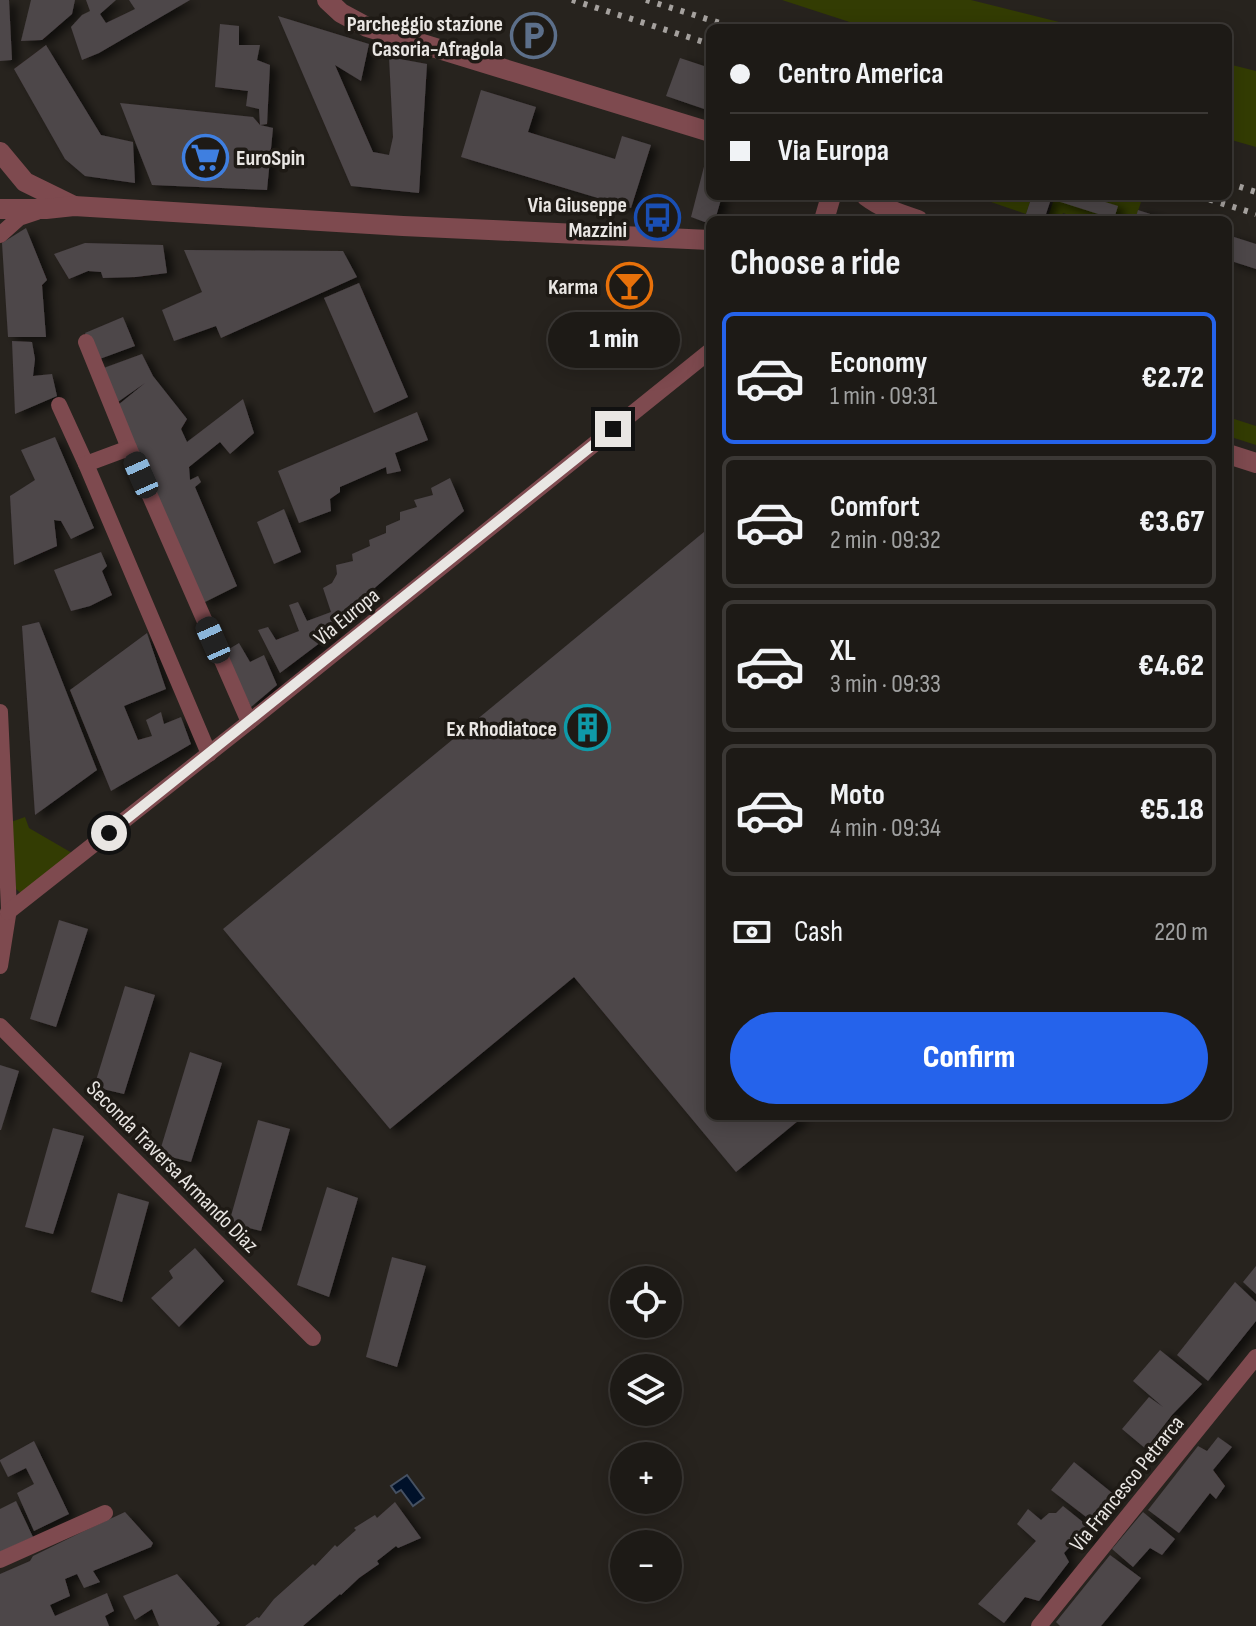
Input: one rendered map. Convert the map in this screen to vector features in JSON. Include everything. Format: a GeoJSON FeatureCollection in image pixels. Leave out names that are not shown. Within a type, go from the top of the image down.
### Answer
{"type":"FeatureCollection","features":[{"type":"Feature","properties":{"kind":"street"},"geometry":{"type":"LineString","coordinates":[[327,0],[341,13],[367,27],[706,131]]}},
{"type":"Feature","properties":{"kind":"street"},"geometry":{"type":"LineString","coordinates":[[0,152],[25,182],[74,206]]}},
{"type":"Feature","properties":{"kind":"street"},"geometry":{"type":"LineString","coordinates":[[871,200],[906,216]]}},
{"type":"Feature","properties":{"kind":"street"},"geometry":{"type":"LineString","coordinates":[[0,209],[74,206],[706,240]]}},
{"type":"Feature","properties":{"kind":"street"},"geometry":{"type":"LineString","coordinates":[[0,235],[19,218],[46,209]]}},
{"type":"Feature","properties":{"kind":"street"},"geometry":{"type":"LineString","coordinates":[[682,239],[706,247]]}},
{"type":"Feature","properties":{"kind":"street"},"geometry":{"type":"LineString","coordinates":[[86,342],[249,722]]}},
{"type":"Feature","properties":{"kind":"street","name":"Via Europa"},"geometry":{"type":"LineString","coordinates":[[9,910],[209,754],[706,354]]}},
{"type":"Feature","properties":{"kind":"street"},"geometry":{"type":"LineString","coordinates":[[59,405],[209,754]]}},
{"type":"Feature","properties":{"kind":"street"},"geometry":{"type":"LineString","coordinates":[[86,464],[129,448]]}},
{"type":"Feature","properties":{"kind":"street"},"geometry":{"type":"LineString","coordinates":[[1232,455],[1256,463]]}},
{"type":"Feature","properties":{"kind":"street"},"geometry":{"type":"LineString","coordinates":[[0,712],[9,910],[0,966]]}},
{"type":"Feature","properties":{"kind":"street","name":"Seconda Traversa Armando Diaz"},"geometry":{"type":"LineString","coordinates":[[0,1026],[313,1338]]}},
{"type":"Feature","properties":{"kind":"street","name":"Via Francesco Petrarca"},"geometry":{"type":"LineString","coordinates":[[1039,1626],[1253,1366]]}},
{"type":"Feature","properties":{"kind":"street"},"geometry":{"type":"LineString","coordinates":[[0,1560],[105,1513]]}},
{"type":"Feature","properties":{"kind":"green space"},"geometry":{"type":"Polygon","coordinates":[[[782,0],[971,0],[1067,24],[856,24],[782,0]]]}},
{"type":"Feature","properties":{"kind":"green space"},"geometry":{"type":"Polygon","coordinates":[[[1232,65],[1256,71],[1256,147],[1232,140],[1232,65]]]}},
{"type":"Feature","properties":{"kind":"green space"},"geometry":{"type":"Polygon","coordinates":[[[988,200],[1031,200],[1026,214],[988,200]]]}},
{"type":"Feature","properties":{"kind":"green space"},"geometry":{"type":"Polygon","coordinates":[[[1054,200],[1141,202],[1136,216],[1072,216],[1063,213],[1062,216],[1048,216],[1054,200]]]}},
{"type":"Feature","properties":{"kind":"green space"},"geometry":{"type":"Polygon","coordinates":[[[1232,418],[1256,426],[1256,445],[1232,437],[1232,418]]]}},
{"type":"Feature","properties":{"kind":"green space"},"geometry":{"type":"Polygon","coordinates":[[[25,817],[29,828],[72,853],[22,894],[16,889],[11,822],[25,817]]]}},
{"type":"Feature","properties":{"kind":"water"},"geometry":{"type":"Polygon","coordinates":[[[407,1475],[424,1498],[413,1506],[401,1490],[396,1493],[391,1486],[407,1475]]]}},
{"type":"Feature","properties":{"kind":"building"},"geometry":{"type":"Polygon","coordinates":[[[0,0],[9,0],[12,60],[0,61],[0,0]]]}},
{"type":"Feature","properties":{"kind":"building"},"geometry":{"type":"Polygon","coordinates":[[[31,0],[75,0],[72,14],[42,40],[21,41],[31,0]]]}},
{"type":"Feature","properties":{"kind":"building"},"geometry":{"type":"Polygon","coordinates":[[[86,0],[116,0],[100,14],[106,23],[135,9],[129,0],[190,0],[82,60],[71,27],[90,11],[86,0]]]}},
{"type":"Feature","properties":{"kind":"building"},"geometry":{"type":"Polygon","coordinates":[[[278,16],[369,44],[361,81],[335,65],[373,152],[389,155],[393,137],[389,57],[427,64],[419,193],[351,186],[278,16]]]}},
{"type":"Feature","properties":{"kind":"building"},"geometry":{"type":"Polygon","coordinates":[[[220,24],[239,26],[239,45],[260,45],[257,60],[270,65],[267,124],[260,125],[259,109],[246,106],[248,91],[215,87],[220,24]]]}},
{"type":"Feature","properties":{"kind":"building"},"geometry":{"type":"Polygon","coordinates":[[[46,45],[101,135],[133,142],[135,183],[85,176],[65,159],[14,69],[46,45]]]}},
{"type":"Feature","properties":{"kind":"building"},"geometry":{"type":"Polygon","coordinates":[[[680,58],[706,67],[706,110],[666,96],[680,58]]]}},
{"type":"Feature","properties":{"kind":"building"},"geometry":{"type":"Polygon","coordinates":[[[481,90],[536,107],[528,132],[615,159],[622,136],[651,145],[631,208],[461,157],[481,90]]]}},
{"type":"Feature","properties":{"kind":"building","name":"EuroSpin"},"geometry":{"type":"Polygon","coordinates":[[[120,103],[253,117],[260,125],[273,128],[267,190],[152,185],[120,103]]]}},
{"type":"Feature","properties":{"kind":"building"},"geometry":{"type":"Polygon","coordinates":[[[706,159],[706,200],[721,200],[716,216],[706,216],[706,223],[691,217],[706,159]]]}},
{"type":"Feature","properties":{"kind":"building"},"geometry":{"type":"Polygon","coordinates":[[[1031,200],[1051,200],[1045,216],[1026,214],[1031,200]]]}},
{"type":"Feature","properties":{"kind":"building"},"geometry":{"type":"Polygon","coordinates":[[[1054,200],[1099,200],[1118,206],[1115,216],[1105,216],[1054,200]]]}},
{"type":"Feature","properties":{"kind":"building"},"geometry":{"type":"Polygon","coordinates":[[[1138,210],[1157,216],[1136,216],[1138,210]]]}},
{"type":"Feature","properties":{"kind":"building"},"geometry":{"type":"Polygon","coordinates":[[[26,228],[47,280],[42,285],[46,337],[8,337],[2,243],[26,228]]]}},
{"type":"Feature","properties":{"kind":"building"},"geometry":{"type":"Polygon","coordinates":[[[1232,236],[1256,244],[1256,269],[1232,261],[1232,236]]]}},
{"type":"Feature","properties":{"kind":"building"},"geometry":{"type":"Polygon","coordinates":[[[85,243],[163,245],[167,273],[103,278],[101,272],[88,271],[69,279],[54,254],[85,243]]]}},
{"type":"Feature","properties":{"kind":"building"},"geometry":{"type":"Polygon","coordinates":[[[184,250],[343,251],[357,277],[221,338],[216,326],[174,341],[162,310],[202,292],[184,250]]]}},
{"type":"Feature","properties":{"kind":"building"},"geometry":{"type":"Polygon","coordinates":[[[359,283],[408,397],[374,413],[324,298],[359,283]]]}},
{"type":"Feature","properties":{"kind":"building"},"geometry":{"type":"Polygon","coordinates":[[[123,317],[135,346],[97,360],[85,333],[123,317]]]}},
{"type":"Feature","properties":{"kind":"building"},"geometry":{"type":"Polygon","coordinates":[[[12,341],[32,342],[35,359],[33,376],[52,374],[57,396],[15,414],[12,341]]]}},
{"type":"Feature","properties":{"kind":"building"},"geometry":{"type":"Polygon","coordinates":[[[142,354],[153,376],[187,419],[181,429],[187,442],[243,399],[254,433],[230,454],[220,442],[189,467],[190,480],[198,476],[201,482],[195,487],[237,586],[203,603],[118,405],[145,383],[115,404],[101,369],[142,354]]]}},
{"type":"Feature","properties":{"kind":"building"},"geometry":{"type":"Polygon","coordinates":[[[417,412],[428,440],[395,453],[401,471],[387,474],[386,467],[340,487],[340,492],[330,499],[331,511],[299,523],[278,471],[417,412]]]}},
{"type":"Feature","properties":{"kind":"building"},"geometry":{"type":"Polygon","coordinates":[[[55,437],[94,528],[71,539],[61,521],[54,520],[57,546],[14,565],[10,496],[35,480],[21,450],[55,437]]]}},
{"type":"Feature","properties":{"kind":"building"},"geometry":{"type":"Polygon","coordinates":[[[450,478],[464,511],[334,623],[337,630],[280,673],[258,630],[268,627],[276,640],[299,631],[289,605],[298,602],[307,621],[331,612],[323,588],[332,583],[337,574],[336,565],[353,561],[352,554],[370,546],[369,540],[386,533],[386,526],[400,520],[400,512],[417,507],[414,500],[433,495],[431,488],[450,478]]]}},
{"type":"Feature","properties":{"kind":"building"},"geometry":{"type":"Polygon","coordinates":[[[284,509],[301,552],[274,564],[257,522],[284,509]]]}},
{"type":"Feature","properties":{"kind":"building","name":"Ex Rhodiatoce"},"geometry":{"type":"Polygon","coordinates":[[[706,530],[706,1120],[799,1120],[736,1172],[574,977],[390,1129],[223,929],[706,530]]]}},
{"type":"Feature","properties":{"kind":"building"},"geometry":{"type":"Polygon","coordinates":[[[101,552],[107,566],[102,571],[112,595],[71,611],[54,570],[101,552]]]}},
{"type":"Feature","properties":{"kind":"building"},"geometry":{"type":"Polygon","coordinates":[[[39,622],[97,770],[35,815],[22,626],[39,622]]]}},
{"type":"Feature","properties":{"kind":"building"},"geometry":{"type":"Polygon","coordinates":[[[147,633],[166,689],[124,706],[138,740],[152,736],[146,720],[161,712],[164,724],[181,717],[191,744],[111,791],[70,690],[147,633]]]}},
{"type":"Feature","properties":{"kind":"building"},"geometry":{"type":"Polygon","coordinates":[[[239,643],[250,662],[264,655],[277,685],[251,707],[224,652],[239,643]]]}},
{"type":"Feature","properties":{"kind":"building"},"geometry":{"type":"Polygon","coordinates":[[[59,920],[88,929],[56,1027],[30,1019],[59,920]]]}},
{"type":"Feature","properties":{"kind":"building"},"geometry":{"type":"Polygon","coordinates":[[[125,986],[155,995],[124,1094],[94,1087],[125,986]]]}},
{"type":"Feature","properties":{"kind":"building"},"geometry":{"type":"Polygon","coordinates":[[[190,1052],[222,1063],[191,1162],[159,1154],[190,1052]]]}},
{"type":"Feature","properties":{"kind":"building"},"geometry":{"type":"Polygon","coordinates":[[[0,1065],[19,1071],[1,1130],[0,1130],[0,1065]]]}},
{"type":"Feature","properties":{"kind":"building"},"geometry":{"type":"Polygon","coordinates":[[[258,1120],[290,1129],[261,1231],[229,1223],[258,1120]]]}},
{"type":"Feature","properties":{"kind":"building"},"geometry":{"type":"Polygon","coordinates":[[[53,1128],[84,1136],[53,1234],[25,1227],[53,1128]]]}},
{"type":"Feature","properties":{"kind":"building"},"geometry":{"type":"Polygon","coordinates":[[[327,1187],[358,1198],[329,1297],[297,1285],[327,1187]]]}},
{"type":"Feature","properties":{"kind":"building"},"geometry":{"type":"Polygon","coordinates":[[[118,1193],[149,1202],[122,1302],[91,1292],[118,1193]]]}},
{"type":"Feature","properties":{"kind":"building"},"geometry":{"type":"Polygon","coordinates":[[[195,1248],[224,1281],[179,1327],[151,1298],[173,1278],[169,1271],[195,1248]]]}},
{"type":"Feature","properties":{"kind":"building"},"geometry":{"type":"Polygon","coordinates":[[[392,1257],[426,1266],[397,1367],[366,1357],[392,1257]]]}},
{"type":"Feature","properties":{"kind":"building"},"geometry":{"type":"Polygon","coordinates":[[[1256,1266],[1256,1294],[1243,1282],[1256,1266]]]}},
{"type":"Feature","properties":{"kind":"building"},"geometry":{"type":"Polygon","coordinates":[[[1235,1282],[1256,1302],[1256,1321],[1208,1381],[1177,1355],[1235,1282]]]}},
{"type":"Feature","properties":{"kind":"building"},"geometry":{"type":"Polygon","coordinates":[[[1160,1350],[1202,1384],[1172,1415],[1146,1449],[1122,1429],[1149,1397],[1163,1407],[1133,1381],[1160,1350]]]}},
{"type":"Feature","properties":{"kind":"building"},"geometry":{"type":"Polygon","coordinates":[[[1218,1437],[1232,1447],[1213,1470],[1225,1486],[1216,1499],[1210,1493],[1179,1533],[1148,1510],[1198,1446],[1207,1451],[1218,1437]]]}},
{"type":"Feature","properties":{"kind":"building"},"geometry":{"type":"Polygon","coordinates":[[[34,1441],[69,1514],[34,1531],[17,1493],[34,1484],[26,1468],[8,1477],[0,1460],[34,1441]]]}},
{"type":"Feature","properties":{"kind":"building"},"geometry":{"type":"Polygon","coordinates":[[[1074,1462],[1116,1496],[1094,1523],[1051,1490],[1074,1462]]]}},
{"type":"Feature","properties":{"kind":"building"},"geometry":{"type":"Polygon","coordinates":[[[16,1501],[33,1537],[0,1552],[0,1509],[16,1501]]]}},
{"type":"Feature","properties":{"kind":"building"},"geometry":{"type":"Polygon","coordinates":[[[395,1502],[421,1538],[398,1548],[396,1546],[377,1561],[379,1564],[303,1626],[245,1626],[259,1618],[274,1599],[313,1564],[315,1566],[335,1545],[337,1547],[356,1530],[354,1528],[375,1515],[377,1518],[395,1502]]]}},
{"type":"Feature","properties":{"kind":"building"},"geometry":{"type":"Polygon","coordinates":[[[1063,1506],[1094,1531],[1087,1542],[1078,1538],[1064,1553],[1069,1562],[1039,1601],[1025,1597],[1004,1623],[978,1604],[1036,1541],[1017,1524],[1028,1509],[1041,1520],[1063,1506]]]}},
{"type":"Feature","properties":{"kind":"building"},"geometry":{"type":"Polygon","coordinates":[[[125,1512],[153,1543],[151,1547],[93,1571],[100,1582],[84,1588],[77,1574],[65,1579],[70,1596],[50,1605],[55,1616],[107,1593],[114,1611],[105,1616],[109,1626],[0,1626],[0,1574],[125,1512]]]}},
{"type":"Feature","properties":{"kind":"building"},"geometry":{"type":"Polygon","coordinates":[[[1143,1512],[1175,1539],[1162,1555],[1150,1548],[1133,1567],[1112,1549],[1143,1512]]]}},
{"type":"Feature","properties":{"kind":"building"},"geometry":{"type":"Polygon","coordinates":[[[1110,1555],[1141,1578],[1101,1626],[1060,1626],[1056,1622],[1110,1555]]]}},
{"type":"Feature","properties":{"kind":"building"},"geometry":{"type":"Polygon","coordinates":[[[177,1574],[220,1623],[216,1626],[159,1626],[152,1609],[135,1620],[123,1596],[177,1574]]]}},
{"type":"Feature","properties":{"kind":"railway"},"geometry":{"type":"LineString","coordinates":[[572,0],[706,43]]}},
{"type":"Feature","properties":{"kind":"railway"},"geometry":{"type":"LineString","coordinates":[[646,0],[723,24]]}},
{"type":"Feature","properties":{"kind":"railway"},"geometry":{"type":"LineString","coordinates":[[1232,184],[1256,192]]}},
{"type":"Feature","properties":{"kind":"railway"},"geometry":{"type":"LineString","coordinates":[[1211,200],[1256,214]]}},
{"type":"Feature","properties":{"kind":"place","name":"Parcheggio stazione Casoria-Afragola"},"geometry":{"type":"Point","coordinates":[534,36]}},
{"type":"Feature","properties":{"kind":"place","name":"EuroSpin"},"geometry":{"type":"Point","coordinates":[205,157]}},
{"type":"Feature","properties":{"kind":"place","name":"Via Giuseppe Mazzini"},"geometry":{"type":"Point","coordinates":[658,217]}},
{"type":"Feature","properties":{"kind":"place","name":"Karma"},"geometry":{"type":"Point","coordinates":[629,286]}},
{"type":"Feature","properties":{"kind":"place","name":"Ex Rhodiatoce"},"geometry":{"type":"Point","coordinates":[588,728]}},
{"type":"Feature","properties":{"kind":"route"},"geometry":{"type":"LineString","coordinates":[[109,833],[613,429]]}}]}
